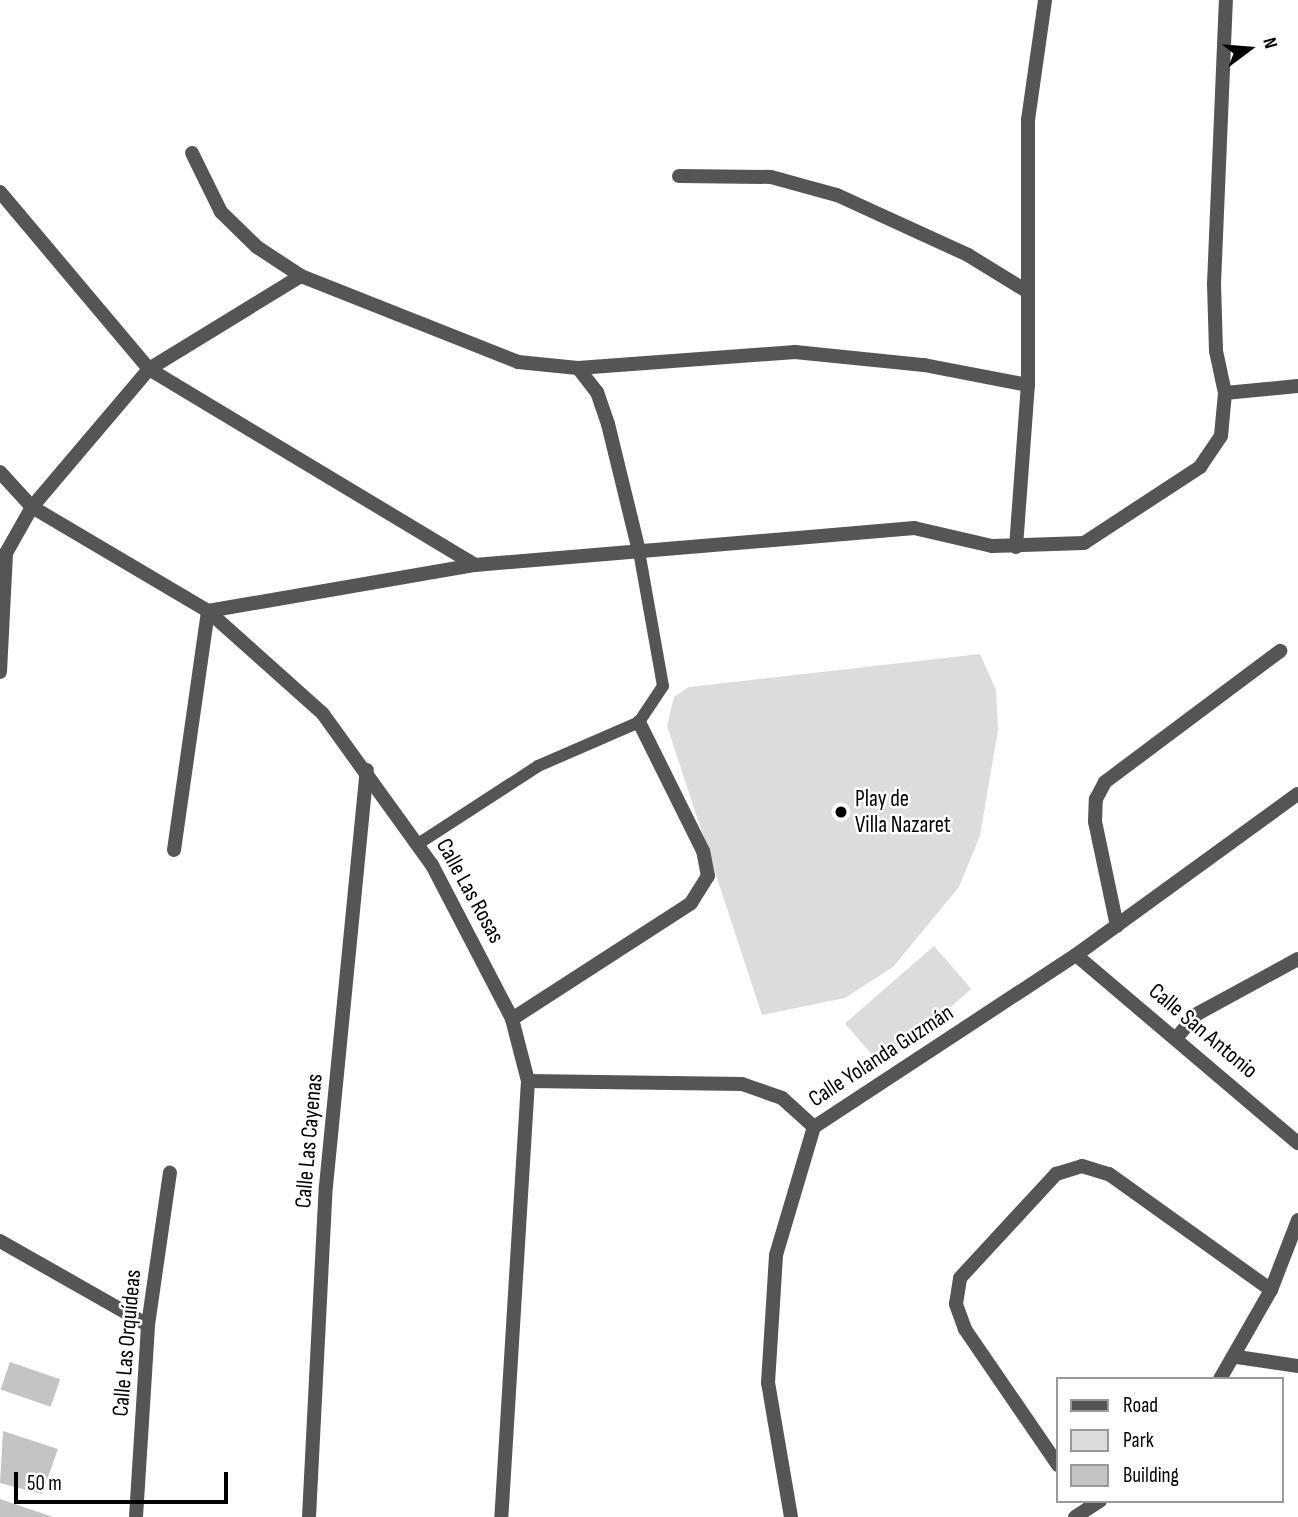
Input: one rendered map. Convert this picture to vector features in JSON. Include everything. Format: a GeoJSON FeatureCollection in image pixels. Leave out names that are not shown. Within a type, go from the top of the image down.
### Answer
{"type":"FeatureCollection","features":[{"type":"Feature","properties":{"kind":"street"},"geometry":{"type":"LineString","coordinates":[[1016,547],[1028,385],[1025,290],[1028,120],[1045,0]]}},
{"type":"Feature","properties":{"kind":"street"},"geometry":{"type":"LineString","coordinates":[[174,850],[208,611],[475,565],[914,528],[1016,547],[1084,543],[1200,467],[1221,436],[1225,393],[1216,351],[1214,284],[1226,0]]}},
{"type":"Feature","properties":{"kind":"street"},"geometry":{"type":"LineString","coordinates":[[192,153],[221,212],[301,276],[518,362],[579,368],[795,352],[924,365],[1028,385]]}},
{"type":"Feature","properties":{"kind":"street"},"geometry":{"type":"LineString","coordinates":[[679,176],[771,177],[837,195],[968,255],[1025,290]]}},
{"type":"Feature","properties":{"kind":"street"},"geometry":{"type":"LineString","coordinates":[[0,192],[149,369],[475,565]]}},
{"type":"Feature","properties":{"kind":"street"},"geometry":{"type":"LineString","coordinates":[[0,672],[6,553],[32,507],[149,369],[301,276]]}},
{"type":"Feature","properties":{"kind":"street"},"geometry":{"type":"LineString","coordinates":[[579,368],[597,392],[608,424],[639,551]]}},
{"type":"Feature","properties":{"kind":"street"},"geometry":{"type":"LineString","coordinates":[[1225,393],[1298,386]]}},
{"type":"Feature","properties":{"kind":"street","name":"Calle Las Rosas"},"geometry":{"type":"LineString","coordinates":[[0,471],[32,507],[208,611],[323,714],[367,770],[418,844],[512,1020],[528,1081],[501,1517]]}},
{"type":"Feature","properties":{"kind":"street"},"geometry":{"type":"LineString","coordinates":[[1116,926],[1096,822],[1096,799],[1105,782],[1280,651]]}},
{"type":"Feature","properties":{"kind":"street"},"geometry":{"type":"LineString","coordinates":[[512,1020],[691,903],[708,876],[703,851],[639,722]]}},
{"type":"Feature","properties":{"kind":"street","name":"Calle Las Cayenas"},"geometry":{"type":"LineString","coordinates":[[309,1517],[326,1185],[367,770]]}},
{"type":"Feature","properties":{"kind":"street","name":"Calle Yolanda Guzmán"},"geometry":{"type":"LineString","coordinates":[[791,1517],[768,1383],[776,1255],[814,1127],[1076,955],[1298,794]]}},
{"type":"Feature","properties":{"kind":"street","name":"Calle San Antonio"},"geometry":{"type":"LineString","coordinates":[[1076,955],[1177,1037],[1298,1143]]}},
{"type":"Feature","properties":{"kind":"street"},"geometry":{"type":"LineString","coordinates":[[1177,1037],[1197,1014],[1298,959]]}},
{"type":"Feature","properties":{"kind":"street"},"geometry":{"type":"LineString","coordinates":[[528,1081],[742,1084],[782,1098],[814,1127]]}},
{"type":"Feature","properties":{"kind":"street"},"geometry":{"type":"LineString","coordinates":[[1056,1462],[965,1329],[956,1304],[960,1278],[1056,1174],[1082,1166],[1109,1174],[1271,1290]]}},
{"type":"Feature","properties":{"kind":"street","name":"Calle Las Orquídeas"},"geometry":{"type":"LineString","coordinates":[[136,1517],[148,1325],[170,1173]]}},
{"type":"Feature","properties":{"kind":"street"},"geometry":{"type":"LineString","coordinates":[[1222,1377],[1237,1357],[1271,1290],[1298,1220]]}},
{"type":"Feature","properties":{"kind":"street"},"geometry":{"type":"LineString","coordinates":[[0,1241],[148,1325]]}},
{"type":"Feature","properties":{"kind":"street"},"geometry":{"type":"LineString","coordinates":[[1237,1357],[1298,1366]]}},
{"type":"Feature","properties":{"kind":"street"},"geometry":{"type":"LineString","coordinates":[[1075,1517],[1091,1504]]}},
{"type":"Feature","properties":{"kind":"lane"},"geometry":{"type":"LineString","coordinates":[[418,844],[538,766],[639,722],[663,686],[639,551]]}},
{"type":"Feature","properties":{"kind":"green space","name":"Play de Villa Nazaret"},"geometry":{"type":"Polygon","coordinates":[[[980,654],[996,690],[998,730],[980,836],[959,887],[893,967],[845,998],[762,1015],[667,726],[674,697],[689,687],[980,654]]]}},
{"type":"Feature","properties":{"kind":"green space"},"geometry":{"type":"Polygon","coordinates":[[[934,946],[971,989],[882,1066],[845,1023],[934,946]]]}},
{"type":"Feature","properties":{"kind":"building"},"geometry":{"type":"Polygon","coordinates":[[[10,1362],[60,1379],[51,1407],[1,1389],[10,1362]]]}},
{"type":"Feature","properties":{"kind":"building"},"geometry":{"type":"Polygon","coordinates":[[[3,1431],[58,1449],[42,1494],[0,1483],[3,1431]]]}},
{"type":"Feature","properties":{"kind":"building"},"geometry":{"type":"Polygon","coordinates":[[[0,1499],[53,1517],[0,1517],[0,1499]]]}},
{"type":"Feature","properties":{"kind":"place","name":"Play de Villa Nazaret"},"geometry":{"type":"Point","coordinates":[841,812]}}]}
